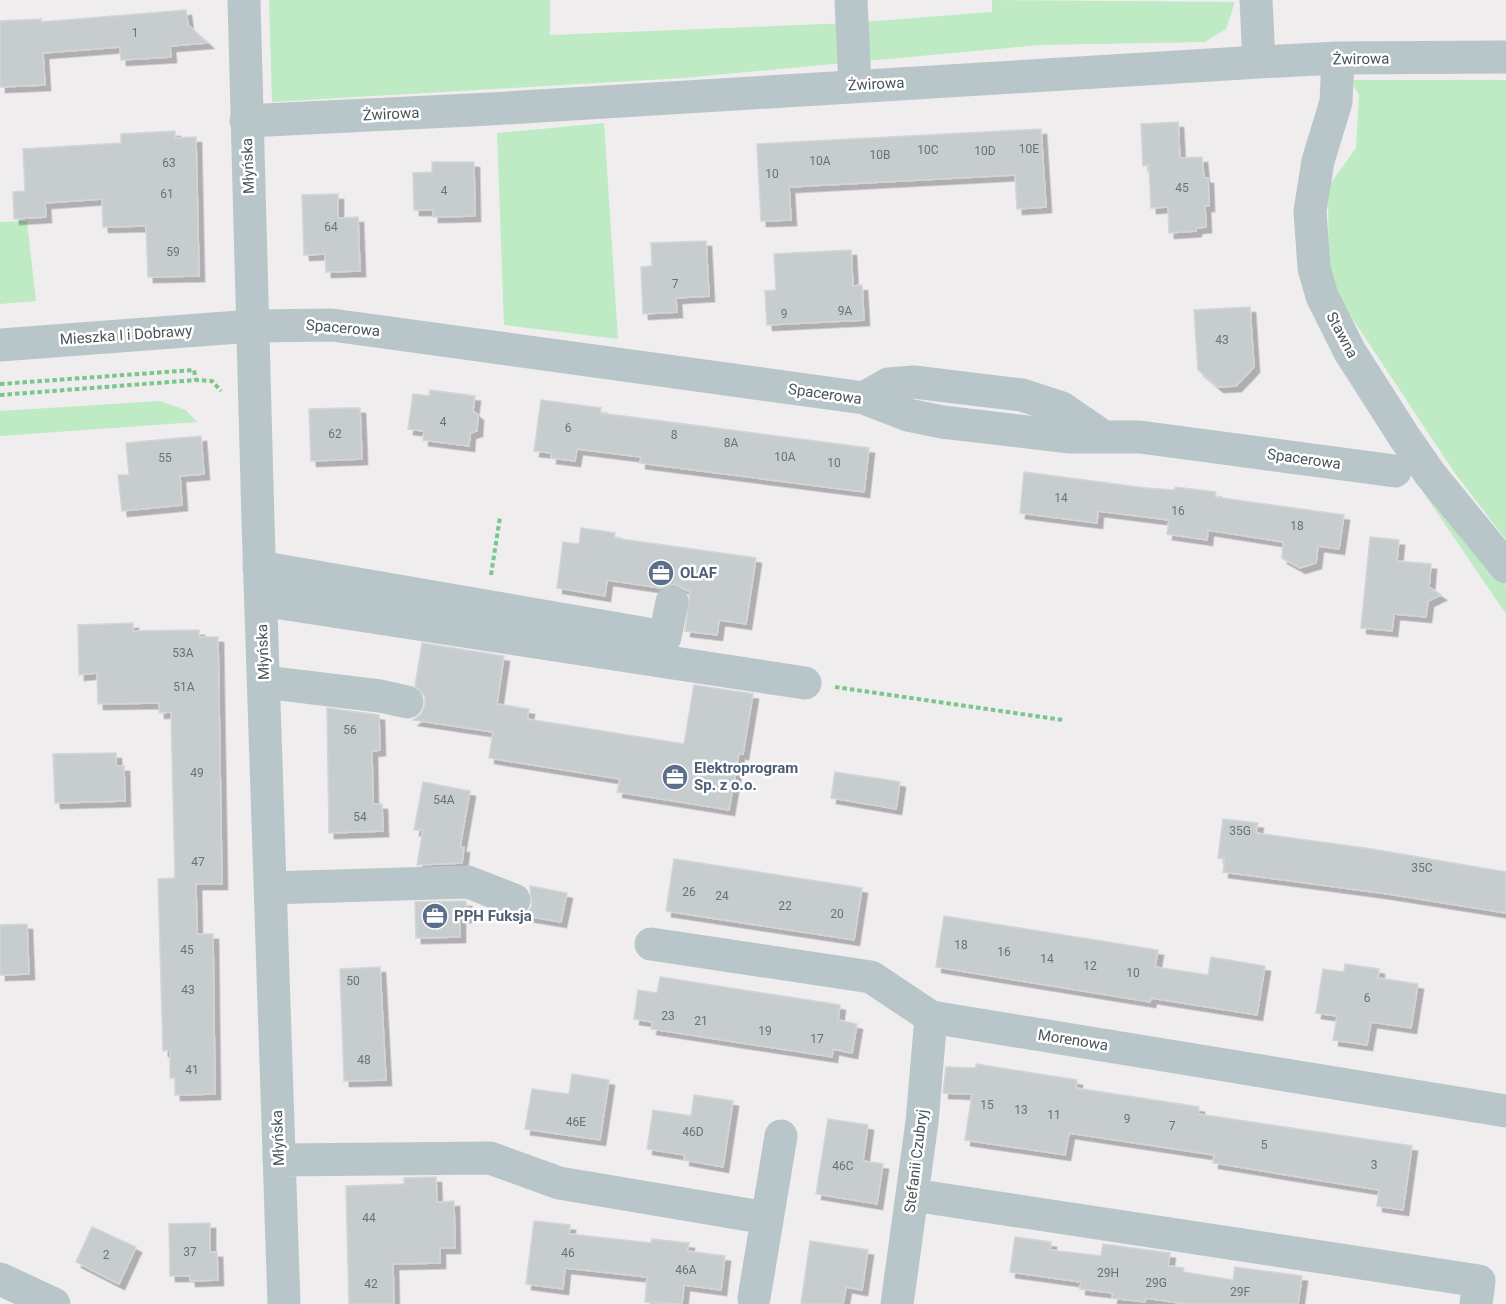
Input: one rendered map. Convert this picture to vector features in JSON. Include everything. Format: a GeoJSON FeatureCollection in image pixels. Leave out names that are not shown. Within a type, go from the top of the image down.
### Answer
{"type":"FeatureCollection","features":[{"type":"Feature","properties":{"kind":"street","name":"Młyńska"},"geometry":{"type":"LineString","coordinates":[[244,0],[259,567],[284,1304]]}},
{"type":"Feature","properties":{"kind":"street"},"geometry":{"type":"LineString","coordinates":[[851,0],[855,85]]}},
{"type":"Feature","properties":{"kind":"street"},"geometry":{"type":"LineString","coordinates":[[1256,0],[1258,62]]}},
{"type":"Feature","properties":{"kind":"street","name":"Żwirowa"},"geometry":{"type":"LineString","coordinates":[[246,121],[490,109],[1258,62],[1338,58],[1506,57]]}},
{"type":"Feature","properties":{"kind":"street","name":"Stawna"},"geometry":{"type":"LineString","coordinates":[[1338,58],[1336,102],[1318,161],[1310,211],[1314,268],[1322,296],[1355,361],[1405,438],[1430,474],[1506,567]]}},
{"type":"Feature","properties":{"kind":"street","name":"Spacerowa"},"geometry":{"type":"LineString","coordinates":[[252,326],[305,324],[359,328],[864,398],[908,415],[942,422],[1070,437],[1140,437],[1395,471]]}},
{"type":"Feature","properties":{"kind":"street","name":"Mieszka I i Dobrawy"},"geometry":{"type":"LineString","coordinates":[[0,345],[252,326]]}},
{"type":"Feature","properties":{"kind":"street"},"geometry":{"type":"LineString","coordinates":[[259,567],[665,638],[672,602]]}},
{"type":"Feature","properties":{"kind":"street"},"geometry":{"type":"LineString","coordinates":[[261,600],[805,683]]}},
{"type":"Feature","properties":{"kind":"street"},"geometry":{"type":"LineString","coordinates":[[264,681],[380,696],[407,702]]}},
{"type":"Feature","properties":{"kind":"street"},"geometry":{"type":"LineString","coordinates":[[270,888],[468,882],[514,900]]}},
{"type":"Feature","properties":{"kind":"street","name":"Morenowa"},"geometry":{"type":"LineString","coordinates":[[651,944],[871,977],[931,1017],[1506,1111]]}},
{"type":"Feature","properties":{"kind":"street","name":"Stefanii Czubryj"},"geometry":{"type":"LineString","coordinates":[[897,1304],[912,1195],[931,1017]]}},
{"type":"Feature","properties":{"kind":"street"},"geometry":{"type":"LineString","coordinates":[[754,1298],[781,1136]]}},
{"type":"Feature","properties":{"kind":"street"},"geometry":{"type":"LineString","coordinates":[[279,1160],[490,1158],[559,1183],[767,1218]]}},
{"type":"Feature","properties":{"kind":"street"},"geometry":{"type":"LineString","coordinates":[[912,1195],[1479,1281],[1476,1304]]}},
{"type":"Feature","properties":{"kind":"street"},"geometry":{"type":"LineString","coordinates":[[0,1279],[54,1304]]}},
{"type":"Feature","properties":{"kind":"path"},"geometry":{"type":"LineString","coordinates":[[0,384],[194,370],[196,380]]}},
{"type":"Feature","properties":{"kind":"path"},"geometry":{"type":"LineString","coordinates":[[0,395],[196,380],[212,381],[225,395]]}},
{"type":"Feature","properties":{"kind":"path"},"geometry":{"type":"LineString","coordinates":[[486,605],[500,517]]}},
{"type":"Feature","properties":{"kind":"path"},"geometry":{"type":"LineString","coordinates":[[805,683],[1063,720]]}},
{"type":"Feature","properties":{"kind":"green space"},"geometry":{"type":"Polygon","coordinates":[[[269,0],[550,0],[550,35],[850,23],[992,12],[992,0],[1235,2],[1226,29],[1205,42],[1040,45],[683,78],[272,102],[269,0]]]}},
{"type":"Feature","properties":{"kind":"green space"},"geometry":{"type":"Polygon","coordinates":[[[1350,80],[1506,80],[1506,540],[1454,472],[1329,283],[1328,187],[1356,148],[1359,95],[1350,80]]]}},
{"type":"Feature","properties":{"kind":"green space"},"geometry":{"type":"Polygon","coordinates":[[[604,123],[618,339],[504,325],[497,133],[604,123]]]}},
{"type":"Feature","properties":{"kind":"green space"},"geometry":{"type":"Polygon","coordinates":[[[27,221],[36,301],[0,304],[0,222],[27,221]]]}},
{"type":"Feature","properties":{"kind":"green space"},"geometry":{"type":"Polygon","coordinates":[[[160,401],[186,410],[197,422],[0,436],[0,411],[160,401]]]}},
{"type":"Feature","properties":{"kind":"green space"},"geometry":{"type":"Polygon","coordinates":[[[1423,492],[1437,494],[1506,586],[1506,614],[1423,492]]]}},
{"type":"Feature","properties":{"kind":"building"},"geometry":{"type":"Polygon","coordinates":[[[186,10],[188,25],[208,43],[170,46],[171,57],[121,60],[120,47],[43,53],[45,85],[0,87],[0,21],[41,19],[41,22],[186,10]]]}},
{"type":"Feature","properties":{"kind":"building"},"geometry":{"type":"Polygon","coordinates":[[[1178,122],[1180,158],[1202,157],[1204,178],[1208,178],[1209,206],[1205,206],[1206,227],[1196,228],[1196,231],[1169,233],[1168,207],[1151,208],[1149,165],[1143,166],[1141,124],[1178,122]]]}},
{"type":"Feature","properties":{"kind":"building"},"geometry":{"type":"Polygon","coordinates":[[[1041,129],[1046,207],[1017,209],[1015,175],[789,187],[791,220],[761,221],[757,144],[1041,129]]]}},
{"type":"Feature","properties":{"kind":"building"},"geometry":{"type":"Polygon","coordinates":[[[175,131],[175,138],[196,137],[199,276],[148,277],[146,226],[103,227],[102,199],[45,203],[46,217],[14,219],[13,192],[25,191],[23,149],[121,143],[121,134],[175,131]]]}},
{"type":"Feature","properties":{"kind":"building"},"geometry":{"type":"Polygon","coordinates":[[[432,162],[474,162],[475,216],[433,217],[433,210],[414,210],[413,173],[432,172],[432,162]]]}},
{"type":"Feature","properties":{"kind":"building"},"geometry":{"type":"Polygon","coordinates":[[[338,194],[338,218],[358,217],[360,271],[326,272],[325,254],[304,255],[302,195],[338,194]]]}},
{"type":"Feature","properties":{"kind":"building"},"geometry":{"type":"Polygon","coordinates":[[[706,241],[709,296],[676,298],[677,312],[643,314],[641,267],[652,266],[651,243],[706,241]]]}},
{"type":"Feature","properties":{"kind":"building"},"geometry":{"type":"Polygon","coordinates":[[[851,250],[853,286],[862,285],[864,320],[767,325],[765,291],[776,290],[774,254],[851,250]]]}},
{"type":"Feature","properties":{"kind":"building"},"geometry":{"type":"Polygon","coordinates":[[[1250,307],[1254,367],[1236,386],[1218,387],[1198,370],[1194,310],[1250,307]]]}},
{"type":"Feature","properties":{"kind":"building"},"geometry":{"type":"Polygon","coordinates":[[[430,390],[475,396],[473,411],[478,415],[477,431],[470,433],[469,446],[423,440],[424,431],[408,429],[413,394],[429,396],[430,390]]]}},
{"type":"Feature","properties":{"kind":"building"},"geometry":{"type":"Polygon","coordinates":[[[541,400],[601,408],[600,413],[869,448],[864,492],[640,463],[641,457],[577,449],[575,461],[551,458],[552,453],[534,451],[541,400]]]}},
{"type":"Feature","properties":{"kind":"building"},"geometry":{"type":"Polygon","coordinates":[[[360,408],[362,459],[311,461],[309,409],[360,408]]]}},
{"type":"Feature","properties":{"kind":"building"},"geometry":{"type":"Polygon","coordinates":[[[201,436],[204,474],[180,476],[182,505],[122,511],[118,475],[129,475],[126,443],[201,436]]]}},
{"type":"Feature","properties":{"kind":"building"},"geometry":{"type":"Polygon","coordinates":[[[1024,472],[1146,488],[1175,490],[1175,487],[1216,492],[1215,497],[1344,515],[1339,549],[1318,546],[1316,563],[1300,568],[1282,558],[1283,542],[1208,530],[1207,540],[1167,534],[1169,520],[1098,511],[1097,523],[1020,513],[1024,472]]]}},
{"type":"Feature","properties":{"kind":"building"},"geometry":{"type":"Polygon","coordinates":[[[581,528],[615,533],[614,538],[756,558],[746,624],[719,620],[717,635],[685,631],[690,592],[675,584],[661,588],[607,580],[605,596],[557,588],[563,542],[579,544],[581,528]]]}},
{"type":"Feature","properties":{"kind":"building"},"geometry":{"type":"Polygon","coordinates":[[[1370,537],[1399,540],[1397,561],[1431,564],[1429,587],[1441,595],[1428,601],[1426,617],[1394,614],[1392,631],[1361,628],[1370,537]]]}},
{"type":"Feature","properties":{"kind":"building"},"geometry":{"type":"Polygon","coordinates":[[[133,623],[133,631],[199,630],[199,637],[218,637],[222,884],[196,884],[197,934],[213,934],[215,1094],[175,1095],[175,1078],[170,1078],[170,1050],[163,1051],[158,879],[175,878],[171,712],[159,713],[159,703],[98,704],[97,673],[79,675],[78,625],[133,623]]]}},
{"type":"Feature","properties":{"kind":"building"},"geometry":{"type":"Polygon","coordinates":[[[422,643],[504,656],[497,704],[529,709],[527,719],[684,744],[694,685],[753,694],[743,754],[739,753],[729,810],[617,792],[620,779],[489,758],[493,732],[413,720],[421,714],[425,705],[425,696],[415,686],[422,643]]]}},
{"type":"Feature","properties":{"kind":"building"},"geometry":{"type":"Polygon","coordinates":[[[327,708],[379,715],[380,750],[372,751],[373,804],[382,804],[383,831],[329,833],[327,708]]]}},
{"type":"Feature","properties":{"kind":"building"},"geometry":{"type":"Polygon","coordinates":[[[116,753],[116,766],[124,766],[125,801],[55,803],[53,754],[116,753]]]}},
{"type":"Feature","properties":{"kind":"building"},"geometry":{"type":"Polygon","coordinates":[[[835,772],[900,782],[896,809],[831,798],[835,772]]]}},
{"type":"Feature","properties":{"kind":"building"},"geometry":{"type":"Polygon","coordinates":[[[423,782],[470,791],[460,847],[464,847],[462,863],[417,865],[423,830],[414,830],[423,782]]]}},
{"type":"Feature","properties":{"kind":"building"},"geometry":{"type":"Polygon","coordinates":[[[1223,819],[1258,823],[1256,833],[1372,849],[1506,872],[1506,913],[1388,894],[1223,872],[1225,859],[1218,858],[1223,819]]]}},
{"type":"Feature","properties":{"kind":"building"},"geometry":{"type":"Polygon","coordinates":[[[674,859],[862,888],[854,940],[666,911],[674,859]]]}},
{"type":"Feature","properties":{"kind":"building"},"geometry":{"type":"Polygon","coordinates":[[[530,886],[567,893],[561,922],[525,916],[532,906],[530,886]]]}},
{"type":"Feature","properties":{"kind":"building"},"geometry":{"type":"Polygon","coordinates":[[[466,901],[466,917],[460,917],[460,937],[416,938],[415,902],[466,901]]]}},
{"type":"Feature","properties":{"kind":"building"},"geometry":{"type":"Polygon","coordinates":[[[944,916],[1158,950],[1155,967],[1208,975],[1211,957],[1265,966],[1257,1015],[1151,998],[1150,1002],[936,967],[944,916]]]}},
{"type":"Feature","properties":{"kind":"building"},"geometry":{"type":"Polygon","coordinates":[[[27,924],[29,974],[0,975],[0,925],[27,924]]]}},
{"type":"Feature","properties":{"kind":"building"},"geometry":{"type":"Polygon","coordinates":[[[1345,964],[1379,969],[1378,978],[1418,984],[1411,1028],[1371,1022],[1367,1045],[1333,1040],[1337,1016],[1316,1013],[1323,969],[1344,972],[1345,964]]]}},
{"type":"Feature","properties":{"kind":"building"},"geometry":{"type":"Polygon","coordinates":[[[380,967],[386,1080],[344,1081],[340,969],[380,967]]]}},
{"type":"Feature","properties":{"kind":"building"},"geometry":{"type":"Polygon","coordinates":[[[660,977],[840,1005],[838,1020],[857,1024],[852,1053],[833,1049],[832,1057],[651,1029],[653,1022],[634,1019],[638,990],[657,993],[660,977]]]}},
{"type":"Feature","properties":{"kind":"building"},"geometry":{"type":"Polygon","coordinates":[[[976,1064],[1077,1080],[1076,1088],[1199,1107],[1198,1114],[1412,1146],[1403,1210],[1377,1206],[1379,1190],[1213,1163],[1214,1155],[1069,1133],[1065,1155],[965,1140],[972,1094],[943,1093],[946,1067],[976,1068],[976,1064]]]}},
{"type":"Feature","properties":{"kind":"building"},"geometry":{"type":"Polygon","coordinates":[[[572,1074],[609,1080],[600,1140],[525,1129],[532,1089],[569,1094],[572,1074]]]}},
{"type":"Feature","properties":{"kind":"building"},"geometry":{"type":"Polygon","coordinates":[[[694,1095],[733,1101],[723,1167],[684,1160],[685,1155],[647,1149],[653,1110],[691,1116],[694,1095]]]}},
{"type":"Feature","properties":{"kind":"building"},"geometry":{"type":"Polygon","coordinates":[[[828,1119],[868,1125],[863,1161],[883,1164],[877,1204],[816,1194],[828,1119]]]}},
{"type":"Feature","properties":{"kind":"building"},"geometry":{"type":"Polygon","coordinates":[[[436,1177],[437,1202],[454,1201],[455,1248],[440,1248],[440,1263],[393,1264],[394,1304],[349,1304],[346,1186],[404,1184],[404,1178],[436,1177]]]}},
{"type":"Feature","properties":{"kind":"building"},"geometry":{"type":"Polygon","coordinates":[[[534,1221],[570,1225],[569,1234],[651,1243],[652,1239],[689,1243],[687,1251],[725,1256],[721,1290],[684,1285],[682,1304],[645,1302],[647,1277],[565,1268],[563,1289],[526,1284],[534,1221]]]}},
{"type":"Feature","properties":{"kind":"building"},"geometry":{"type":"Polygon","coordinates":[[[210,1223],[210,1252],[217,1252],[218,1280],[190,1281],[190,1276],[170,1276],[169,1224],[210,1223]]]}},
{"type":"Feature","properties":{"kind":"building"},"geometry":{"type":"Polygon","coordinates":[[[92,1227],[136,1247],[119,1284],[76,1262],[92,1227]]]}},
{"type":"Feature","properties":{"kind":"building"},"geometry":{"type":"Polygon","coordinates":[[[1015,1237],[1051,1242],[1050,1250],[1101,1256],[1103,1244],[1170,1253],[1168,1266],[1184,1268],[1183,1272],[1233,1280],[1235,1267],[1302,1276],[1298,1304],[1186,1304],[1146,1298],[1145,1302],[1112,1298],[1113,1293],[1080,1289],[1081,1282],[1010,1272],[1015,1237]]]}},
{"type":"Feature","properties":{"kind":"building"},"geometry":{"type":"Polygon","coordinates":[[[810,1241],[868,1250],[862,1290],[846,1287],[843,1304],[801,1304],[810,1241]]]}},
{"type":"Feature","properties":{"kind":"place","name":"OLAF"},"geometry":{"type":"Point","coordinates":[661,573]}},
{"type":"Feature","properties":{"kind":"place","name":"Elektroprogram Sp. z o.o."},"geometry":{"type":"Point","coordinates":[675,777]}},
{"type":"Feature","properties":{"kind":"place","name":"PPH Fuksja"},"geometry":{"type":"Point","coordinates":[435,916]}}]}
